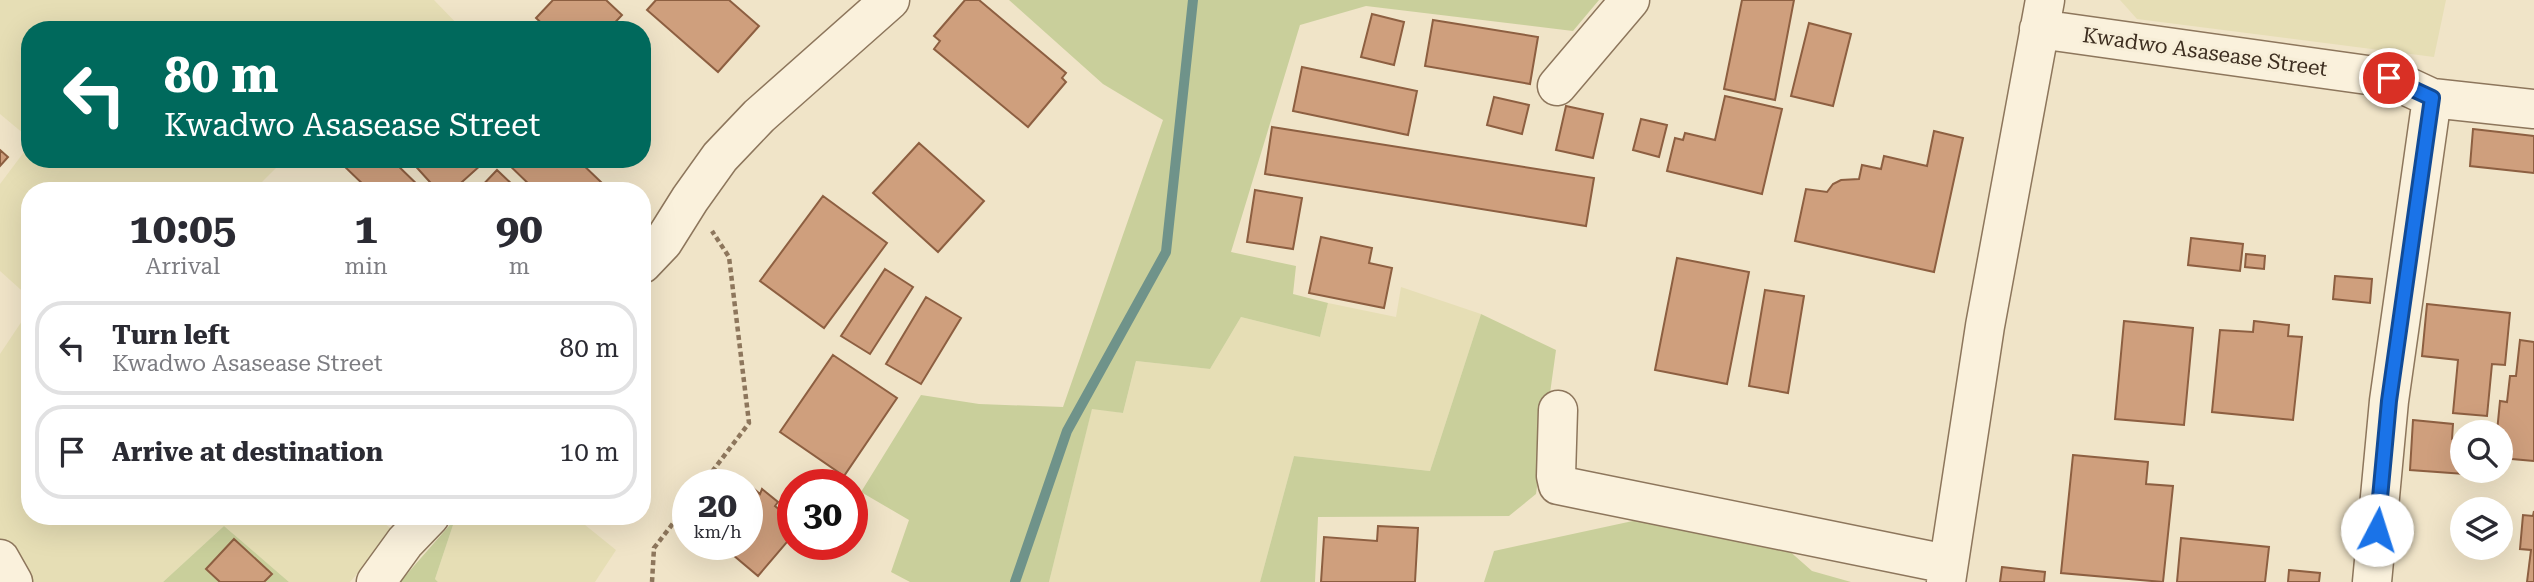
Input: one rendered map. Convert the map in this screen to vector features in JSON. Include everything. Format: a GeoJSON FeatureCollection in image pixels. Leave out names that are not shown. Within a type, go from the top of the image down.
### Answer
{"type":"FeatureCollection","features":[{"type":"Feature","properties":{"kind":"street"},"geometry":{"type":"LineString","coordinates":[[651,255],[663,242],[720,157],[759,116],[890,0]]}},
{"type":"Feature","properties":{"kind":"street"},"geometry":{"type":"LineString","coordinates":[[1557,86],[1630,0]]}},
{"type":"Feature","properties":{"kind":"street"},"geometry":{"type":"LineString","coordinates":[[1558,410],[1558,485],[1947,573],[1985,326],[2042,14]]}},
{"type":"Feature","properties":{"kind":"street","name":"Kwadwo Asasease Street"},"geometry":{"type":"LineString","coordinates":[[2042,14],[2389,78],[2432,98],[2534,109]]}},
{"type":"Feature","properties":{"kind":"street"},"geometry":{"type":"LineString","coordinates":[[2372,582],[2389,401],[2432,98]]}},
{"type":"Feature","properties":{"kind":"street"},"geometry":{"type":"LineString","coordinates":[[376,582],[405,542],[421,525]]}},
{"type":"Feature","properties":{"kind":"street"},"geometry":{"type":"LineString","coordinates":[[0,559],[13,582]]}},
{"type":"Feature","properties":{"kind":"path"},"geometry":{"type":"LineString","coordinates":[[690,199],[729,257],[750,423],[714,469]]}},
{"type":"Feature","properties":{"kind":"path"},"geometry":{"type":"LineString","coordinates":[[652,582],[654,548],[672,525]]}},
{"type":"Feature","properties":{"kind":"shaded area"},"geometry":{"type":"Polygon","coordinates":[[[0,0],[434,0],[454,21],[21,21],[21,132],[0,114],[0,0]]]}},
{"type":"Feature","properties":{"kind":"shaded area"},"geometry":{"type":"Polygon","coordinates":[[[2120,0],[2446,0],[2434,57],[2137,19],[2120,0]]]}},
{"type":"Feature","properties":{"kind":"shaded area"},"geometry":{"type":"Polygon","coordinates":[[[21,156],[21,168],[276,168],[262,182],[21,182],[21,290],[0,271],[0,184],[21,156]]]}},
{"type":"Feature","properties":{"kind":"shaded area"},"geometry":{"type":"Polygon","coordinates":[[[1401,287],[1481,314],[1430,471],[1294,456],[1260,582],[1049,582],[1092,408],[1123,413],[1136,361],[1210,369],[1241,317],[1320,337],[1328,303],[1396,317],[1401,287]]]}},
{"type":"Feature","properties":{"kind":"shaded area"},"geometry":{"type":"Polygon","coordinates":[[[21,322],[21,525],[386,525],[395,531],[350,582],[289,582],[224,526],[163,582],[0,582],[0,354],[21,322]]]}},
{"type":"Feature","properties":{"kind":"shaded area"},"geometry":{"type":"Polygon","coordinates":[[[453,525],[585,525],[616,550],[595,582],[438,582],[435,579],[453,525]]]}},
{"type":"Feature","properties":{"kind":"green space"},"geometry":{"type":"Polygon","coordinates":[[[1009,0],[1599,0],[1573,31],[1366,6],[1300,25],[1231,252],[1296,266],[1293,294],[1328,303],[1320,337],[1241,317],[1210,369],[1136,361],[1123,413],[1092,409],[1049,582],[910,582],[891,572],[909,520],[868,496],[868,481],[921,395],[979,404],[1063,407],[1163,120],[1103,84],[1009,0]]]}},
{"type":"Feature","properties":{"kind":"green space"},"geometry":{"type":"Polygon","coordinates":[[[1481,314],[1556,350],[1536,494],[1509,516],[1318,517],[1315,582],[1260,582],[1294,456],[1430,471],[1481,314]]]}},
{"type":"Feature","properties":{"kind":"green space"},"geometry":{"type":"Polygon","coordinates":[[[1642,519],[1777,540],[1812,571],[1851,582],[1484,582],[1494,551],[1642,519]]]}},
{"type":"Feature","properties":{"kind":"green space"},"geometry":{"type":"Polygon","coordinates":[[[450,525],[453,525],[435,579],[438,582],[400,582],[450,525]]]}},
{"type":"Feature","properties":{"kind":"green space"},"geometry":{"type":"Polygon","coordinates":[[[224,526],[289,582],[163,582],[224,526]]]}},
{"type":"Feature","properties":{"kind":"building"},"geometry":{"type":"Polygon","coordinates":[[[553,0],[606,0],[622,15],[616,21],[539,21],[536,18],[553,0]]]}},
{"type":"Feature","properties":{"kind":"building"},"geometry":{"type":"Polygon","coordinates":[[[656,0],[729,0],[759,26],[718,72],[647,10],[656,0]]]}},
{"type":"Feature","properties":{"kind":"building"},"geometry":{"type":"Polygon","coordinates":[[[965,0],[979,0],[1066,73],[1062,78],[1066,82],[1028,127],[934,49],[940,41],[934,36],[965,0]]]}},
{"type":"Feature","properties":{"kind":"building"},"geometry":{"type":"Polygon","coordinates":[[[1742,0],[1794,0],[1775,100],[1724,89],[1742,0]]]}},
{"type":"Feature","properties":{"kind":"building"},"geometry":{"type":"Polygon","coordinates":[[[1372,14],[1404,22],[1394,65],[1361,57],[1372,14]]]}},
{"type":"Feature","properties":{"kind":"building"},"geometry":{"type":"Polygon","coordinates":[[[1433,20],[1538,37],[1530,84],[1425,66],[1433,20]]]}},
{"type":"Feature","properties":{"kind":"building"},"geometry":{"type":"Polygon","coordinates":[[[1809,23],[1851,34],[1833,106],[1791,96],[1809,23]]]}},
{"type":"Feature","properties":{"kind":"building"},"geometry":{"type":"Polygon","coordinates":[[[1302,67],[1417,91],[1408,135],[1293,111],[1302,67]]]}},
{"type":"Feature","properties":{"kind":"building"},"geometry":{"type":"Polygon","coordinates":[[[1725,96],[1782,109],[1762,194],[1667,171],[1675,138],[1683,140],[1685,133],[1715,140],[1725,96]]]}},
{"type":"Feature","properties":{"kind":"building"},"geometry":{"type":"Polygon","coordinates":[[[1494,97],[1529,105],[1522,134],[1487,125],[1494,97]]]}},
{"type":"Feature","properties":{"kind":"building"},"geometry":{"type":"Polygon","coordinates":[[[1566,106],[1603,114],[1593,158],[1556,150],[1566,106]]]}},
{"type":"Feature","properties":{"kind":"building"},"geometry":{"type":"Polygon","coordinates":[[[1641,119],[1667,125],[1659,157],[1633,150],[1641,119]]]}},
{"type":"Feature","properties":{"kind":"building"},"geometry":{"type":"Polygon","coordinates":[[[1272,127],[1594,178],[1586,226],[1265,174],[1272,127]]]}},
{"type":"Feature","properties":{"kind":"building"},"geometry":{"type":"Polygon","coordinates":[[[2473,129],[2534,136],[2534,173],[2470,166],[2473,129]]]}},
{"type":"Feature","properties":{"kind":"building"},"geometry":{"type":"Polygon","coordinates":[[[1934,131],[1963,138],[1934,272],[1795,241],[1806,189],[1827,192],[1833,184],[1841,180],[1859,179],[1862,165],[1881,169],[1884,156],[1927,166],[1934,131]]]}},
{"type":"Feature","properties":{"kind":"building"},"geometry":{"type":"Polygon","coordinates":[[[919,143],[984,201],[938,252],[873,193],[919,143]]]}},
{"type":"Feature","properties":{"kind":"building"},"geometry":{"type":"Polygon","coordinates":[[[0,150],[8,157],[0,166],[0,150]]]}},
{"type":"Feature","properties":{"kind":"building"},"geometry":{"type":"Polygon","coordinates":[[[346,168],[400,168],[415,182],[361,182],[346,168]]]}},
{"type":"Feature","properties":{"kind":"building"},"geometry":{"type":"Polygon","coordinates":[[[417,168],[478,168],[462,182],[430,182],[417,168]]]}},
{"type":"Feature","properties":{"kind":"building"},"geometry":{"type":"Polygon","coordinates":[[[512,168],[586,168],[601,182],[527,182],[512,168]]]}},
{"type":"Feature","properties":{"kind":"building"},"geometry":{"type":"Polygon","coordinates":[[[497,170],[510,182],[486,182],[497,170]]]}},
{"type":"Feature","properties":{"kind":"building"},"geometry":{"type":"Polygon","coordinates":[[[1255,190],[1302,198],[1293,249],[1247,242],[1255,190]]]}},
{"type":"Feature","properties":{"kind":"building"},"geometry":{"type":"Polygon","coordinates":[[[823,196],[887,243],[824,328],[760,281],[823,196]]]}},
{"type":"Feature","properties":{"kind":"building"},"geometry":{"type":"Polygon","coordinates":[[[1321,237],[1372,248],[1369,263],[1392,268],[1384,308],[1309,293],[1321,237]]]}},
{"type":"Feature","properties":{"kind":"building"},"geometry":{"type":"Polygon","coordinates":[[[2191,238],[2243,244],[2240,271],[2188,265],[2191,238]]]}},
{"type":"Feature","properties":{"kind":"building"},"geometry":{"type":"Polygon","coordinates":[[[2246,254],[2265,256],[2264,269],[2245,267],[2246,254]]]}},
{"type":"Feature","properties":{"kind":"building"},"geometry":{"type":"Polygon","coordinates":[[[1677,258],[1749,272],[1727,384],[1655,370],[1677,258]]]}},
{"type":"Feature","properties":{"kind":"building"},"geometry":{"type":"Polygon","coordinates":[[[885,269],[913,287],[870,354],[841,336],[885,269]]]}},
{"type":"Feature","properties":{"kind":"building"},"geometry":{"type":"Polygon","coordinates":[[[2335,276],[2372,279],[2370,303],[2333,299],[2335,276]]]}},
{"type":"Feature","properties":{"kind":"building"},"geometry":{"type":"Polygon","coordinates":[[[1765,290],[1804,296],[1788,393],[1749,386],[1765,290]]]}},
{"type":"Feature","properties":{"kind":"building"},"geometry":{"type":"Polygon","coordinates":[[[926,297],[961,318],[921,384],[886,364],[926,297]]]}},
{"type":"Feature","properties":{"kind":"building"},"geometry":{"type":"Polygon","coordinates":[[[2427,304],[2510,313],[2505,365],[2492,364],[2487,416],[2453,413],[2458,360],[2422,356],[2427,304]]]}},
{"type":"Feature","properties":{"kind":"building"},"geometry":{"type":"Polygon","coordinates":[[[2124,321],[2193,328],[2184,425],[2115,419],[2124,321]]]}},
{"type":"Feature","properties":{"kind":"building"},"geometry":{"type":"Polygon","coordinates":[[[2254,321],[2289,325],[2288,336],[2302,337],[2293,420],[2212,412],[2220,330],[2253,332],[2254,321]]]}},
{"type":"Feature","properties":{"kind":"building"},"geometry":{"type":"Polygon","coordinates":[[[2520,340],[2534,342],[2534,461],[2513,459],[2513,420],[2498,420],[2500,401],[2507,402],[2510,376],[2516,376],[2520,340]]]}},
{"type":"Feature","properties":{"kind":"building"},"geometry":{"type":"Polygon","coordinates":[[[833,355],[897,398],[849,469],[834,469],[780,432],[833,355]]]}},
{"type":"Feature","properties":{"kind":"building"},"geometry":{"type":"Polygon","coordinates":[[[2413,420],[2450,424],[2450,473],[2410,470],[2413,420]]]}},
{"type":"Feature","properties":{"kind":"building"},"geometry":{"type":"Polygon","coordinates":[[[2073,455],[2148,462],[2146,484],[2173,486],[2163,582],[2061,573],[2073,455]]]}},
{"type":"Feature","properties":{"kind":"building"},"geometry":{"type":"Polygon","coordinates":[[[763,490],[777,501],[777,554],[758,576],[739,560],[763,560],[763,490]]]}},
{"type":"Feature","properties":{"kind":"building"},"geometry":{"type":"Polygon","coordinates":[[[2534,511],[2534,582],[2527,582],[2531,550],[2520,549],[2523,515],[2533,516],[2534,511]]]}},
{"type":"Feature","properties":{"kind":"building"},"geometry":{"type":"Polygon","coordinates":[[[1378,526],[1418,528],[1415,582],[1321,582],[1324,537],[1377,541],[1378,526]]]}},
{"type":"Feature","properties":{"kind":"building"},"geometry":{"type":"Polygon","coordinates":[[[2181,538],[2269,547],[2265,582],[2177,582],[2181,538]]]}},
{"type":"Feature","properties":{"kind":"building"},"geometry":{"type":"Polygon","coordinates":[[[234,539],[272,574],[264,582],[220,582],[206,569],[234,539]]]}},
{"type":"Feature","properties":{"kind":"building"},"geometry":{"type":"Polygon","coordinates":[[[2002,567],[2045,572],[2044,582],[2000,582],[2002,567]]]}},
{"type":"Feature","properties":{"kind":"building"},"geometry":{"type":"Polygon","coordinates":[[[2289,570],[2320,573],[2319,582],[2288,582],[2289,570]]]}},
{"type":"Feature","properties":{"kind":"waterway"},"geometry":{"type":"LineString","coordinates":[[1015,582],[1067,431],[1166,252],[1193,0]]}},
{"type":"Feature","properties":{"kind":"route"},"geometry":{"type":"LineString","coordinates":[[2377,530],[2389,401],[2432,98],[2389,78]]}}]}
